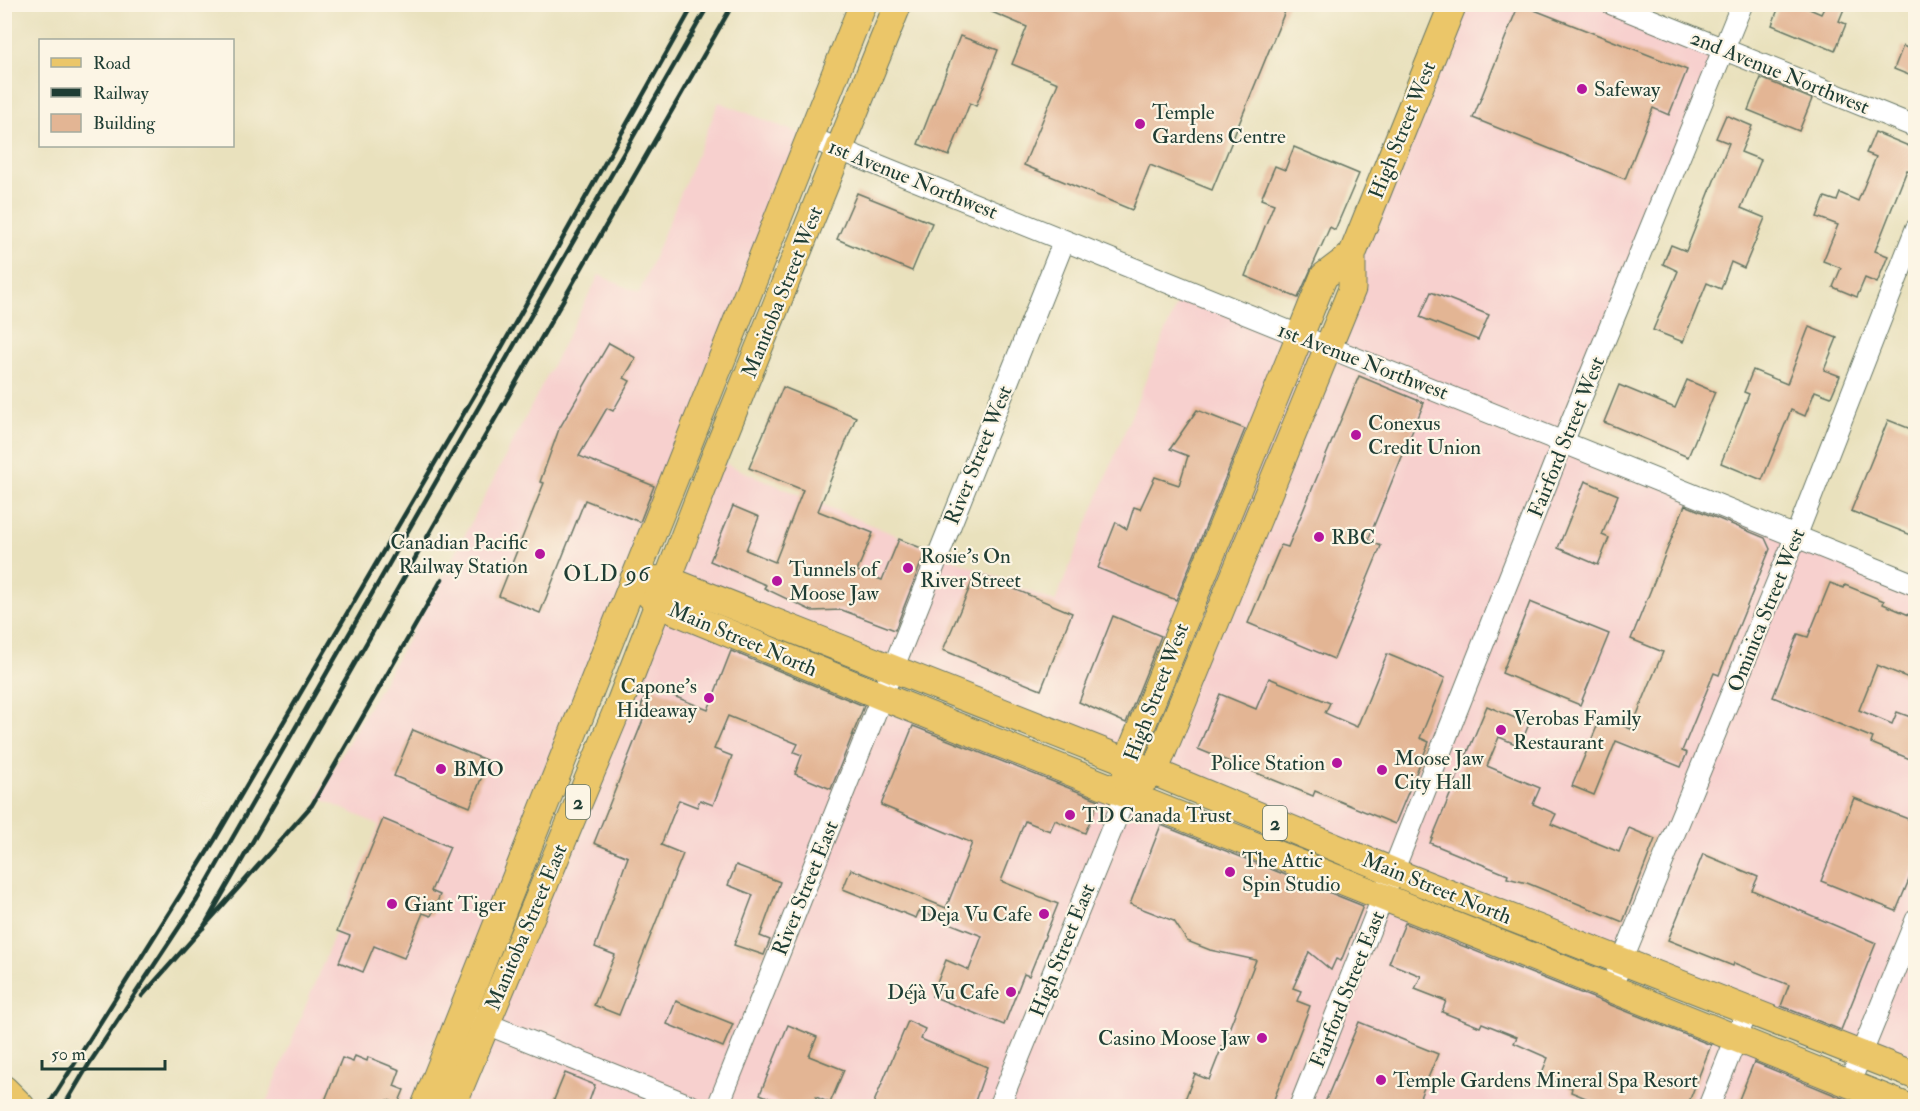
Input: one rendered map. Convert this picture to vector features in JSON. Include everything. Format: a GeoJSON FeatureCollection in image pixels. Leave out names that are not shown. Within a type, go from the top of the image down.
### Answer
{"type":"FeatureCollection","features":[{"type":"Feature","properties":{"kind":"main road","name":"Manitoba Street West"},"geometry":{"type":"LineString","coordinates":[[634,579],[863,4]]}},
{"type":"Feature","properties":{"kind":"main road","name":"Manitoba Street West"},"geometry":{"type":"LineString","coordinates":[[663,592],[714,459],[898,4]]}},
{"type":"Feature","properties":{"kind":"main road","name":"High Street West"},"geometry":{"type":"LineString","coordinates":[[1126,794],[1154,772],[1352,289],[1352,255],[1453,4]]}},
{"type":"Feature","properties":{"kind":"main road","name":"High Street West"},"geometry":{"type":"LineString","coordinates":[[1126,794],[1127,762],[1324,276],[1352,255]]}},
{"type":"Feature","properties":{"kind":"main road","name":"Main Street North"},"geometry":{"type":"LineString","coordinates":[[634,579],[881,696],[1905,1107]]}},
{"type":"Feature","properties":{"kind":"main road","name":"Manitoba Street East"},"geometry":{"type":"LineString","coordinates":[[452,1107],[474,1019],[634,579]]}},
{"type":"Feature","properties":{"kind":"main road","name":"Main Street North"},"geometry":{"type":"LineString","coordinates":[[663,592],[892,670],[1154,772],[1395,872],[1916,1076]]}},
{"type":"Feature","properties":{"kind":"main road","name":"Manitoba Street East"},"geometry":{"type":"LineString","coordinates":[[425,1107],[474,1019],[663,592]]}},
{"type":"Feature","properties":{"kind":"main road"},"geometry":{"type":"LineString","coordinates":[[4,1089],[21,1107]]}},
{"type":"Feature","properties":{"kind":"street","name":"2nd Avenue Northwest"},"geometry":{"type":"LineString","coordinates":[[1612,4],[1916,127]]}},
{"type":"Feature","properties":{"kind":"street","name":"Fairford Street West"},"geometry":{"type":"LineString","coordinates":[[1395,872],[1563,442],[1742,4]]}},
{"type":"Feature","properties":{"kind":"street","name":"1st Avenue Northwest"},"geometry":{"type":"LineString","coordinates":[[811,138],[1916,585]]}},
{"type":"Feature","properties":{"kind":"street","name":"Ominica Street West"},"geometry":{"type":"LineString","coordinates":[[1611,988],[1796,536],[1916,229]]}},
{"type":"Feature","properties":{"kind":"street","name":"River Street West"},"geometry":{"type":"LineString","coordinates":[[892,670],[1064,241]]}},
{"type":"Feature","properties":{"kind":"street","name":"River Street East"},"geometry":{"type":"LineString","coordinates":[[718,1107],[892,670]]}},
{"type":"Feature","properties":{"kind":"street","name":"High Street East"},"geometry":{"type":"LineString","coordinates":[[999,1107],[1126,794]]}},
{"type":"Feature","properties":{"kind":"street","name":"Fairford Street East"},"geometry":{"type":"LineString","coordinates":[[1300,1107],[1395,872]]}},
{"type":"Feature","properties":{"kind":"street"},"geometry":{"type":"LineString","coordinates":[[1849,1084],[1916,920]]}},
{"type":"Feature","properties":{"kind":"street"},"geometry":{"type":"LineString","coordinates":[[1709,1107],[1748,1009]]}},
{"type":"Feature","properties":{"kind":"street"},"geometry":{"type":"LineString","coordinates":[[474,1019],[691,1107]]}},
{"type":"Feature","properties":{"kind":"shaded area"},"geometry":{"type":"Polygon","coordinates":[[[1453,5],[1612,5],[1724,50],[1563,442],[1915,585],[1915,1076],[668,580],[714,459],[1055,602],[1183,289],[1328,347],[1453,5]]]}},
{"type":"Feature","properties":{"kind":"shaded area"},"geometry":{"type":"Polygon","coordinates":[[[719,102],[811,138],[425,1106],[265,1106],[379,825],[317,797],[442,579],[599,275],[639,293],[719,102]]]}},
{"type":"Feature","properties":{"kind":"shaded area"},"geometry":{"type":"Polygon","coordinates":[[[658,604],[1905,1106],[452,1106],[658,604]]]}},
{"type":"Feature","properties":{"kind":"building","name":"Temple Gardens Centre"},"geometry":{"type":"Polygon","coordinates":[[[973,4],[1288,4],[1212,190],[1150,165],[1132,210],[1024,165],[1058,83],[1012,64],[1027,27],[973,4]]]}},
{"type":"Feature","properties":{"kind":"building","name":"Safeway"},"geometry":{"type":"Polygon","coordinates":[[[1519,4],[1687,70],[1669,115],[1653,108],[1625,179],[1473,118],[1519,4]]]}},
{"type":"Feature","properties":{"kind":"building"},"geometry":{"type":"Polygon","coordinates":[[[1780,4],[1798,4],[1821,14],[1826,4],[1846,4],[1839,21],[1846,24],[1835,51],[1772,25],[1780,4]]]}},
{"type":"Feature","properties":{"kind":"building"},"geometry":{"type":"Polygon","coordinates":[[[960,36],[998,50],[976,106],[970,103],[949,156],[918,144],[960,36]]]}},
{"type":"Feature","properties":{"kind":"building"},"geometry":{"type":"Polygon","coordinates":[[[1903,46],[1916,52],[1916,78],[1894,69],[1903,46]]]}},
{"type":"Feature","properties":{"kind":"building"},"geometry":{"type":"Polygon","coordinates":[[[1761,78],[1812,99],[1799,131],[1748,110],[1761,78]]]}},
{"type":"Feature","properties":{"kind":"building"},"geometry":{"type":"Polygon","coordinates":[[[1726,115],[1752,126],[1741,152],[1761,160],[1741,208],[1765,218],[1744,268],[1731,262],[1721,289],[1707,283],[1683,342],[1653,330],[1678,271],[1663,264],[1671,245],[1686,251],[1729,143],[1716,138],[1726,115]]]}},
{"type":"Feature","properties":{"kind":"building"},"geometry":{"type":"Polygon","coordinates":[[[1875,132],[1916,149],[1916,173],[1907,170],[1875,251],[1888,256],[1877,283],[1865,278],[1857,297],[1833,287],[1841,268],[1823,261],[1838,225],[1817,217],[1825,197],[1837,201],[1840,193],[1858,201],[1876,157],[1866,153],[1875,132]]]}},
{"type":"Feature","properties":{"kind":"building"},"geometry":{"type":"Polygon","coordinates":[[[1294,147],[1359,174],[1335,230],[1330,227],[1298,298],[1245,276],[1274,204],[1261,199],[1275,166],[1285,170],[1294,147]]]}},
{"type":"Feature","properties":{"kind":"building"},"geometry":{"type":"Polygon","coordinates":[[[857,193],[932,223],[912,271],[837,239],[857,193]]]}},
{"type":"Feature","properties":{"kind":"building"},"geometry":{"type":"Polygon","coordinates":[[[1431,292],[1489,315],[1478,340],[1420,317],[1431,292]]]}},
{"type":"Feature","properties":{"kind":"building"},"geometry":{"type":"Polygon","coordinates":[[[1809,327],[1837,338],[1824,370],[1840,376],[1831,397],[1815,391],[1805,416],[1791,410],[1762,480],[1721,463],[1749,394],[1744,392],[1753,370],[1787,384],[1809,327]]]}},
{"type":"Feature","properties":{"kind":"building"},"geometry":{"type":"Polygon","coordinates":[[[609,343],[636,358],[624,378],[630,381],[613,411],[607,408],[579,456],[654,486],[640,522],[585,500],[540,613],[499,596],[544,483],[540,482],[559,429],[609,343]]]}},
{"type":"Feature","properties":{"kind":"building"},"geometry":{"type":"Polygon","coordinates":[[[1359,376],[1424,403],[1368,540],[1381,546],[1334,659],[1248,623],[1281,545],[1288,547],[1359,376]]]}},
{"type":"Feature","properties":{"kind":"building"},"geometry":{"type":"Polygon","coordinates":[[[1687,380],[1715,392],[1688,457],[1604,422],[1619,385],[1675,408],[1687,380]]]}},
{"type":"Feature","properties":{"kind":"building"},"geometry":{"type":"Polygon","coordinates":[[[783,387],[856,417],[818,511],[873,533],[857,571],[882,580],[899,539],[926,550],[895,630],[842,610],[812,611],[764,588],[766,585],[710,561],[733,506],[759,517],[746,550],[775,562],[803,490],[749,468],[783,387]]]}},
{"type":"Feature","properties":{"kind":"building"},"geometry":{"type":"Polygon","coordinates":[[[1197,410],[1245,429],[1176,600],[1098,568],[1116,522],[1127,529],[1134,507],[1140,509],[1155,477],[1179,485],[1188,456],[1170,449],[1197,410]]]}},
{"type":"Feature","properties":{"kind":"building"},"geometry":{"type":"Polygon","coordinates":[[[1888,420],[1916,431],[1916,537],[1851,511],[1888,420]]]}},
{"type":"Feature","properties":{"kind":"building"},"geometry":{"type":"Polygon","coordinates":[[[1585,481],[1618,495],[1602,535],[1609,538],[1598,565],[1558,548],[1585,481]]]}},
{"type":"Feature","properties":{"kind":"building"},"geometry":{"type":"Polygon","coordinates":[[[1685,505],[1765,538],[1770,549],[1719,675],[1714,673],[1682,751],[1687,753],[1681,767],[1616,741],[1594,795],[1572,786],[1601,717],[1631,729],[1663,652],[1631,639],[1685,505]]]}},
{"type":"Feature","properties":{"kind":"building"},"geometry":{"type":"Polygon","coordinates":[[[976,573],[1072,613],[1041,690],[943,650],[976,573]]]}},
{"type":"Feature","properties":{"kind":"building"},"geometry":{"type":"Polygon","coordinates":[[[1830,583],[1844,588],[1845,585],[1884,601],[1883,604],[1916,618],[1916,681],[1877,665],[1859,710],[1892,724],[1897,712],[1916,719],[1916,746],[1910,759],[1871,743],[1873,738],[1773,697],[1798,634],[1808,637],[1830,583]]]}},
{"type":"Feature","properties":{"kind":"building"},"geometry":{"type":"Polygon","coordinates":[[[1530,602],[1609,634],[1580,705],[1502,673],[1530,602]]]}},
{"type":"Feature","properties":{"kind":"building"},"geometry":{"type":"Polygon","coordinates":[[[1113,616],[1161,636],[1126,723],[1079,702],[1113,616]]]}},
{"type":"Feature","properties":{"kind":"building"},"geometry":{"type":"Polygon","coordinates":[[[731,651],[864,706],[831,789],[795,774],[802,755],[794,752],[798,744],[728,716],[714,749],[732,756],[713,805],[700,800],[697,807],[679,800],[661,845],[683,854],[619,1015],[594,1005],[615,955],[595,947],[628,857],[594,843],[647,710],[641,707],[649,686],[708,710],[731,651]]]}},
{"type":"Feature","properties":{"kind":"building"},"geometry":{"type":"Polygon","coordinates":[[[1387,654],[1445,678],[1420,738],[1429,742],[1395,824],[1315,791],[1313,796],[1198,749],[1220,694],[1256,709],[1269,678],[1330,703],[1325,713],[1357,727],[1387,654]]]}},
{"type":"Feature","properties":{"kind":"building"},"geometry":{"type":"Polygon","coordinates":[[[1487,706],[1529,724],[1520,746],[1499,737],[1487,766],[1540,788],[1533,804],[1556,814],[1551,824],[1619,852],[1629,828],[1655,839],[1623,922],[1527,883],[1507,878],[1508,875],[1430,843],[1487,706]]]}},
{"type":"Feature","properties":{"kind":"building"},"geometry":{"type":"Polygon","coordinates":[[[913,726],[1099,800],[1085,833],[1055,820],[1050,831],[1025,821],[1001,881],[1058,904],[1029,976],[1024,974],[1004,1025],[932,996],[946,960],[969,970],[982,936],[919,911],[916,918],[843,889],[851,869],[946,908],[972,843],[881,805],[913,726]]]}},
{"type":"Feature","properties":{"kind":"building","name":"BMO"},"geometry":{"type":"Polygon","coordinates":[[[413,730],[488,761],[470,807],[394,776],[413,730]]]}},
{"type":"Feature","properties":{"kind":"building"},"geometry":{"type":"Polygon","coordinates":[[[1854,798],[1916,822],[1916,863],[1896,911],[1821,881],[1854,798]]]}},
{"type":"Feature","properties":{"kind":"building","name":"Giant Tiger"},"geometry":{"type":"Polygon","coordinates":[[[383,819],[450,847],[431,891],[440,895],[431,916],[423,913],[404,958],[374,946],[363,972],[339,962],[350,936],[337,931],[383,819]]]}},
{"type":"Feature","properties":{"kind":"building"},"geometry":{"type":"Polygon","coordinates":[[[1161,825],[1363,906],[1341,961],[1336,959],[1331,970],[1309,952],[1293,988],[1301,991],[1297,1001],[1310,1006],[1271,1107],[1182,1107],[1195,1074],[1209,1080],[1256,960],[1210,950],[1187,941],[1174,921],[1130,904],[1161,825]]]}},
{"type":"Feature","properties":{"kind":"building"},"geometry":{"type":"Polygon","coordinates":[[[1703,854],[1758,877],[1752,890],[1876,943],[1841,1030],[1781,1006],[1789,985],[1668,940],[1703,854]]]}},
{"type":"Feature","properties":{"kind":"building"},"geometry":{"type":"Polygon","coordinates":[[[736,865],[780,882],[760,936],[770,940],[764,955],[734,945],[753,895],[728,885],[736,865]]]}},
{"type":"Feature","properties":{"kind":"building"},"geometry":{"type":"Polygon","coordinates":[[[1405,923],[1711,1045],[1687,1107],[1608,1107],[1571,1092],[1572,1088],[1541,1075],[1548,1058],[1514,1043],[1517,1037],[1482,1023],[1480,1027],[1442,1012],[1446,1001],[1415,989],[1421,976],[1389,963],[1405,923]]]}},
{"type":"Feature","properties":{"kind":"building"},"geometry":{"type":"Polygon","coordinates":[[[676,1001],[733,1024],[723,1047],[667,1024],[676,1001]]]}},
{"type":"Feature","properties":{"kind":"building"},"geometry":{"type":"Polygon","coordinates":[[[908,1021],[925,1029],[921,1039],[987,1067],[973,1107],[872,1107],[908,1021]]]}},
{"type":"Feature","properties":{"kind":"building","name":"Temple Gardens Mineral Spa Resort"},"geometry":{"type":"Polygon","coordinates":[[[1359,1022],[1438,1054],[1416,1107],[1323,1107],[1359,1022]]]}},
{"type":"Feature","properties":{"kind":"building"},"geometry":{"type":"Polygon","coordinates":[[[788,1025],[817,1037],[809,1056],[844,1070],[830,1103],[816,1097],[812,1107],[791,1107],[760,1094],[788,1025]]]}},
{"type":"Feature","properties":{"kind":"building"},"geometry":{"type":"Polygon","coordinates":[[[355,1056],[367,1061],[368,1057],[400,1070],[394,1086],[404,1090],[398,1104],[388,1100],[385,1107],[332,1107],[324,1103],[342,1058],[353,1062],[355,1056]]]}},
{"type":"Feature","properties":{"kind":"building"},"geometry":{"type":"Polygon","coordinates":[[[1754,1062],[1847,1100],[1862,1107],[1736,1107],[1754,1062]]]}},
{"type":"Feature","properties":{"kind":"building"},"geometry":{"type":"Polygon","coordinates":[[[565,1073],[595,1085],[587,1107],[551,1107],[565,1073]]]}},
{"type":"Feature","properties":{"kind":"railway"},"geometry":{"type":"LineString","coordinates":[[48,1106],[214,841],[485,377],[694,4]]}},
{"type":"Feature","properties":{"kind":"railway"},"geometry":{"type":"LineString","coordinates":[[64,1106],[197,900],[709,4]]}},
{"type":"Feature","properties":{"kind":"railway"},"geometry":{"type":"LineString","coordinates":[[203,928],[733,4]]}},
{"type":"Feature","properties":{"kind":"railway"},"geometry":{"type":"LineString","coordinates":[[142,996],[312,805],[442,579]]}},
{"type":"Feature","properties":{"kind":"place","name":"Safeway"},"geometry":{"type":"Point","coordinates":[1582,89]}},
{"type":"Feature","properties":{"kind":"place","name":"Temple Gardens Centre"},"geometry":{"type":"Point","coordinates":[1140,124]}},
{"type":"Feature","properties":{"kind":"place","name":"Conexus Credit Union"},"geometry":{"type":"Point","coordinates":[1356,435]}},
{"type":"Feature","properties":{"kind":"place","name":"RBC"},"geometry":{"type":"Point","coordinates":[1319,537]}},
{"type":"Feature","properties":{"kind":"place","name":"Canadian Pacific Railway Station"},"geometry":{"type":"Point","coordinates":[540,554]}},
{"type":"Feature","properties":{"kind":"place","name":"Rosie's On River Street"},"geometry":{"type":"Point","coordinates":[908,568]}},
{"type":"Feature","properties":{"kind":"place","name":"Tunnels of Moose Jaw"},"geometry":{"type":"Point","coordinates":[777,581]}},
{"type":"Feature","properties":{"kind":"place","name":"Capone's Hideaway"},"geometry":{"type":"Point","coordinates":[709,698]}},
{"type":"Feature","properties":{"kind":"place","name":"Verobas Family Restaurant"},"geometry":{"type":"Point","coordinates":[1501,730]}},
{"type":"Feature","properties":{"kind":"place","name":"Police Station"},"geometry":{"type":"Point","coordinates":[1337,763]}},
{"type":"Feature","properties":{"kind":"place","name":"BMO"},"geometry":{"type":"Point","coordinates":[441,769]}},
{"type":"Feature","properties":{"kind":"place","name":"Moose Jaw City Hall"},"geometry":{"type":"Point","coordinates":[1382,770]}},
{"type":"Feature","properties":{"kind":"place","name":"TD Canada Trust"},"geometry":{"type":"Point","coordinates":[1070,815]}},
{"type":"Feature","properties":{"kind":"place","name":"The Attic Spin Studio"},"geometry":{"type":"Point","coordinates":[1230,872]}},
{"type":"Feature","properties":{"kind":"place","name":"Giant Tiger"},"geometry":{"type":"Point","coordinates":[392,904]}},
{"type":"Feature","properties":{"kind":"place","name":"Deja Vu Cafe"},"geometry":{"type":"Point","coordinates":[1044,914]}},
{"type":"Feature","properties":{"kind":"place","name":"Déjà Vu Cafe"},"geometry":{"type":"Point","coordinates":[1011,992]}},
{"type":"Feature","properties":{"kind":"place","name":"Casino Moose Jaw"},"geometry":{"type":"Point","coordinates":[1262,1038]}},
{"type":"Feature","properties":{"kind":"place","name":"Temple Gardens Mineral Spa Resort"},"geometry":{"type":"Point","coordinates":[1381,1080]}},
{"type":"Feature","properties":{"kind":"district","name":"OLD 96"},"geometry":{"type":"Point","coordinates":[607,573]}}]}
